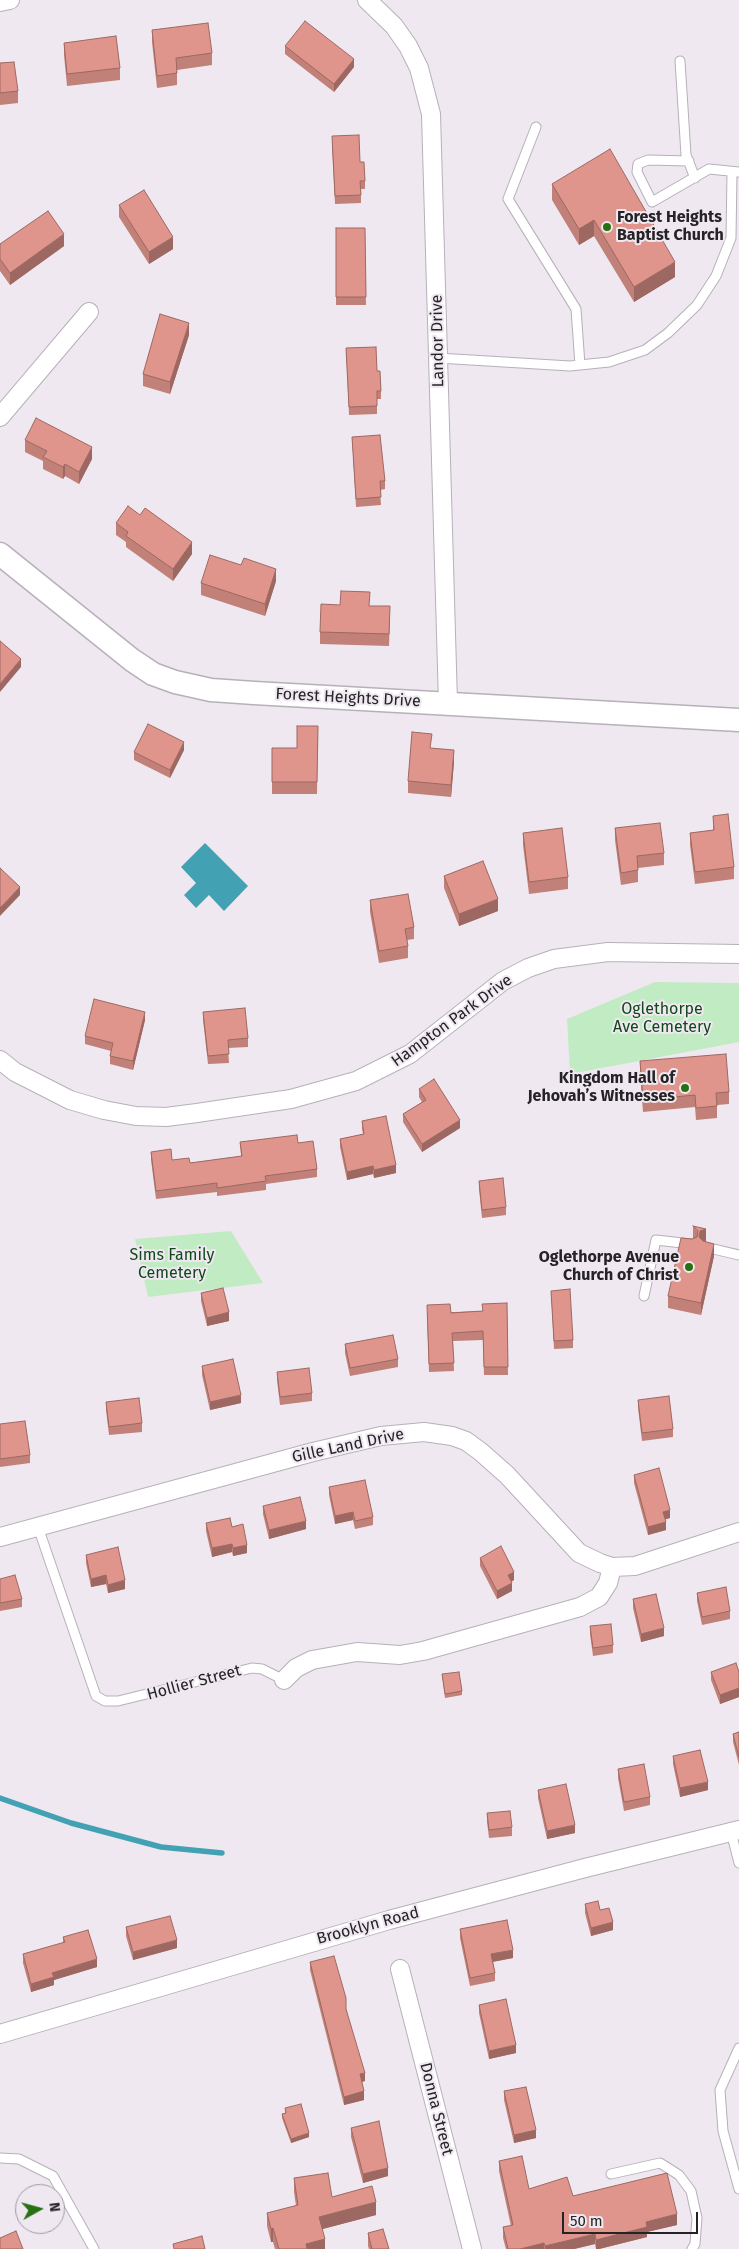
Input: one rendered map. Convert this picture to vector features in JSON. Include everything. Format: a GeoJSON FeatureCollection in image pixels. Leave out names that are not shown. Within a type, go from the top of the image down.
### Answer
{"type":"FeatureCollection","features":[{"type":"Feature","properties":{"kind":"street"},"geometry":{"type":"LineString","coordinates":[[0,2],[10,0]]}},
{"type":"Feature","properties":{"kind":"street","name":"Landor Drive"},"geometry":{"type":"LineString","coordinates":[[367,0],[394,26],[408,46],[427,92],[433,139],[448,703]]}},
{"type":"Feature","properties":{"kind":"street"},"geometry":{"type":"LineString","coordinates":[[0,417],[89,312]]}},
{"type":"Feature","properties":{"kind":"street","name":"Forest Heights Drive"},"geometry":{"type":"LineString","coordinates":[[0,554],[132,660],[153,674],[175,682],[211,690],[254,693],[739,720]]}},
{"type":"Feature","properties":{"kind":"street","name":"Hampton Park Drive"},"geometry":{"type":"LineString","coordinates":[[0,1060],[15,1072],[63,1097],[104,1110],[136,1116],[166,1117],[197,1113],[292,1099],[323,1092],[363,1078],[410,1054],[503,981],[528,968],[554,959],[608,952],[739,954]]}},
{"type":"Feature","properties":{"kind":"street","name":"Gille Land Drive"},"geometry":{"type":"LineString","coordinates":[[0,1537],[313,1452],[382,1436],[438,1433],[466,1441],[481,1452],[507,1475],[580,1554],[612,1567],[635,1566],[739,1532]]}},
{"type":"Feature","properties":{"kind":"street","name":"Hollier Street"},"geometry":{"type":"LineString","coordinates":[[284,1680],[296,1668],[312,1660],[357,1652],[400,1655],[423,1651],[580,1607],[599,1596],[608,1583],[612,1567]]}},
{"type":"Feature","properties":{"kind":"street","name":"Brooklyn Road"},"geometry":{"type":"LineString","coordinates":[[0,2034],[389,1920],[584,1868],[735,1831]]}},
{"type":"Feature","properties":{"kind":"street","name":"Donna Street"},"geometry":{"type":"LineString","coordinates":[[400,1969],[472,2249]]}},
{"type":"Feature","properties":{"kind":"lane"},"geometry":{"type":"LineString","coordinates":[[680,61],[686,154],[695,178]]}},
{"type":"Feature","properties":{"kind":"lane"},"geometry":{"type":"LineString","coordinates":[[536,127],[508,199],[576,309],[580,365]]}},
{"type":"Feature","properties":{"kind":"lane"},"geometry":{"type":"LineString","coordinates":[[438,358],[580,365],[609,362],[645,350],[668,333],[698,305],[716,276],[731,238],[736,172],[709,169],[652,202],[637,172],[638,164],[648,160],[689,161]]}},
{"type":"Feature","properties":{"kind":"lane"},"geometry":{"type":"LineString","coordinates":[[644,1296],[656,1240],[692,1244]]}},
{"type":"Feature","properties":{"kind":"lane"},"geometry":{"type":"LineString","coordinates":[[705,1247],[739,1255]]}},
{"type":"Feature","properties":{"kind":"lane","name":"Hollier Street"},"geometry":{"type":"LineString","coordinates":[[38,1527],[96,1696],[106,1701],[118,1701],[252,1668],[262,1669],[284,1680]]}},
{"type":"Feature","properties":{"kind":"lane"},"geometry":{"type":"LineString","coordinates":[[735,1831],[739,1863]]}},
{"type":"Feature","properties":{"kind":"lane"},"geometry":{"type":"LineString","coordinates":[[739,2048],[735,2066],[720,2090],[723,2131],[739,2189]]}},
{"type":"Feature","properties":{"kind":"lane"},"geometry":{"type":"LineString","coordinates":[[0,2158],[19,2159],[53,2176],[94,2249]]}},
{"type":"Feature","properties":{"kind":"lane"},"geometry":{"type":"LineString","coordinates":[[611,2174],[660,2163],[679,2175],[691,2191],[697,2218],[695,2244],[692,2249]]}},
{"type":"Feature","properties":{"kind":"green space","name":"Oglethorpe Ave Cemetery"},"geometry":{"type":"Polygon","coordinates":[[[655,982],[739,983],[739,1042],[570,1074],[567,1019],[655,982]]]}},
{"type":"Feature","properties":{"kind":"green space","name":"Sims Family Cemetery"},"geometry":{"type":"Polygon","coordinates":[[[231,1231],[263,1283],[148,1297],[135,1239],[231,1231]]]}},
{"type":"Feature","properties":{"kind":"water"},"geometry":{"type":"Polygon","coordinates":[[[205,843],[248,886],[224,911],[209,895],[196,908],[184,895],[196,883],[181,867],[205,843]]]}},
{"type":"Feature","properties":{"kind":"building"},"geometry":{"type":"Polygon","coordinates":[[[305,21],[354,59],[334,84],[285,46],[305,21]]]}},
{"type":"Feature","properties":{"kind":"building"},"geometry":{"type":"Polygon","coordinates":[[[208,23],[212,53],[176,58],[177,73],[157,76],[152,30],[208,23]]]}},
{"type":"Feature","properties":{"kind":"building"},"geometry":{"type":"Polygon","coordinates":[[[116,36],[120,68],[67,74],[64,43],[116,36]]]}},
{"type":"Feature","properties":{"kind":"building"},"geometry":{"type":"Polygon","coordinates":[[[14,62],[18,91],[0,93],[0,63],[14,62]]]}},
{"type":"Feature","properties":{"kind":"building"},"geometry":{"type":"Polygon","coordinates":[[[359,135],[360,162],[364,162],[365,181],[360,181],[361,195],[335,196],[332,136],[359,135]]]}},
{"type":"Feature","properties":{"kind":"building","name":"Forest Heights Baptist Church"},"geometry":{"type":"Polygon","coordinates":[[[610,149],[675,262],[634,287],[594,220],[579,229],[552,184],[610,149]]]}},
{"type":"Feature","properties":{"kind":"building"},"geometry":{"type":"Polygon","coordinates":[[[144,190],[173,237],[149,252],[119,205],[144,190]]]}},
{"type":"Feature","properties":{"kind":"building"},"geometry":{"type":"Polygon","coordinates":[[[48,211],[64,234],[10,273],[0,259],[0,244],[48,211]]]}},
{"type":"Feature","properties":{"kind":"building"},"geometry":{"type":"Polygon","coordinates":[[[336,228],[365,228],[366,297],[336,297],[336,228]]]}},
{"type":"Feature","properties":{"kind":"building"},"geometry":{"type":"Polygon","coordinates":[[[160,314],[189,323],[170,382],[143,374],[160,314]]]}},
{"type":"Feature","properties":{"kind":"building"},"geometry":{"type":"Polygon","coordinates":[[[376,347],[377,371],[380,371],[381,391],[377,391],[377,406],[349,407],[346,348],[376,347]]]}},
{"type":"Feature","properties":{"kind":"building"},"geometry":{"type":"Polygon","coordinates":[[[36,418],[92,447],[79,472],[65,464],[63,467],[43,457],[47,451],[25,440],[36,418]]]}},
{"type":"Feature","properties":{"kind":"building"},"geometry":{"type":"Polygon","coordinates":[[[380,435],[385,481],[380,481],[381,497],[356,499],[352,437],[380,435]]]}},
{"type":"Feature","properties":{"kind":"building"},"geometry":{"type":"Polygon","coordinates":[[[128,506],[140,515],[145,508],[192,542],[173,569],[126,536],[128,532],[116,523],[128,506]]]}},
{"type":"Feature","properties":{"kind":"building"},"geometry":{"type":"Polygon","coordinates":[[[210,555],[241,565],[244,558],[276,569],[265,604],[201,583],[210,555]]]}},
{"type":"Feature","properties":{"kind":"building"},"geometry":{"type":"Polygon","coordinates":[[[341,591],[370,592],[369,606],[390,606],[389,634],[320,632],[321,604],[340,605],[341,591]]]}},
{"type":"Feature","properties":{"kind":"building"},"geometry":{"type":"Polygon","coordinates":[[[0,641],[21,659],[0,684],[0,641]]]}},
{"type":"Feature","properties":{"kind":"building"},"geometry":{"type":"Polygon","coordinates":[[[148,724],[184,742],[170,770],[134,752],[148,724]]]}},
{"type":"Feature","properties":{"kind":"building"},"geometry":{"type":"Polygon","coordinates":[[[297,726],[318,726],[317,782],[272,782],[272,748],[297,748],[297,726]]]}},
{"type":"Feature","properties":{"kind":"building"},"geometry":{"type":"Polygon","coordinates":[[[412,732],[432,734],[430,748],[454,750],[451,785],[408,781],[412,732]]]}},
{"type":"Feature","properties":{"kind":"building"},"geometry":{"type":"Polygon","coordinates":[[[728,814],[734,867],[695,872],[690,833],[714,830],[713,816],[728,814]]]}},
{"type":"Feature","properties":{"kind":"building"},"geometry":{"type":"Polygon","coordinates":[[[660,823],[664,853],[637,856],[638,870],[621,873],[615,828],[660,823]]]}},
{"type":"Feature","properties":{"kind":"building"},"geometry":{"type":"Polygon","coordinates":[[[562,828],[568,877],[529,882],[523,833],[562,828]]]}},
{"type":"Feature","properties":{"kind":"building"},"geometry":{"type":"Polygon","coordinates":[[[483,861],[498,899],[459,914],[444,876],[483,861]]]}},
{"type":"Feature","properties":{"kind":"building"},"geometry":{"type":"Polygon","coordinates":[[[0,868],[20,887],[0,908],[0,868]]]}},
{"type":"Feature","properties":{"kind":"building"},"geometry":{"type":"Polygon","coordinates":[[[408,894],[414,927],[405,929],[408,946],[379,951],[370,900],[408,894]]]}},
{"type":"Feature","properties":{"kind":"building"},"geometry":{"type":"Polygon","coordinates":[[[94,999],[145,1012],[133,1061],[110,1056],[113,1043],[85,1036],[94,999]]]}},
{"type":"Feature","properties":{"kind":"building"},"geometry":{"type":"Polygon","coordinates":[[[245,1008],[248,1038],[228,1040],[229,1054],[208,1056],[203,1012],[245,1008]]]}},
{"type":"Feature","properties":{"kind":"building","name":"Kingdom Hall of Jehovah’s Witnesses"},"geometry":{"type":"Polygon","coordinates":[[[726,1054],[729,1092],[716,1093],[717,1106],[696,1108],[695,1095],[643,1100],[640,1061],[726,1054]]]}},
{"type":"Feature","properties":{"kind":"building"},"geometry":{"type":"Polygon","coordinates":[[[434,1079],[460,1120],[422,1144],[403,1114],[426,1100],[419,1089],[434,1079]]]}},
{"type":"Feature","properties":{"kind":"building"},"geometry":{"type":"Polygon","coordinates":[[[386,1116],[396,1165],[374,1170],[373,1166],[347,1172],[340,1139],[364,1134],[362,1121],[386,1116]]]}},
{"type":"Feature","properties":{"kind":"building"},"geometry":{"type":"Polygon","coordinates":[[[297,1135],[298,1143],[313,1141],[317,1169],[265,1176],[266,1181],[217,1188],[217,1183],[156,1191],[151,1152],[171,1149],[172,1160],[189,1158],[190,1163],[242,1156],[240,1142],[297,1135]]]}},
{"type":"Feature","properties":{"kind":"building"},"geometry":{"type":"Polygon","coordinates":[[[503,1178],[506,1207],[482,1210],[479,1181],[503,1178]]]}},
{"type":"Feature","properties":{"kind":"building"},"geometry":{"type":"Polygon","coordinates":[[[693,1226],[706,1229],[700,1231],[699,1237],[703,1241],[714,1244],[701,1303],[668,1296],[681,1238],[692,1239],[697,1237],[698,1231],[693,1226]]]}},
{"type":"Feature","properties":{"kind":"building"},"geometry":{"type":"Polygon","coordinates":[[[223,1288],[229,1312],[207,1318],[201,1293],[223,1288]]]}},
{"type":"Feature","properties":{"kind":"building"},"geometry":{"type":"Polygon","coordinates":[[[570,1289],[573,1340],[554,1341],[551,1291],[570,1289]]]}},
{"type":"Feature","properties":{"kind":"building"},"geometry":{"type":"Polygon","coordinates":[[[507,1303],[508,1367],[484,1367],[483,1331],[452,1333],[454,1363],[429,1364],[427,1305],[450,1304],[451,1313],[483,1311],[482,1304],[507,1303]]]}},
{"type":"Feature","properties":{"kind":"building"},"geometry":{"type":"Polygon","coordinates":[[[393,1335],[398,1359],[350,1368],[345,1344],[393,1335]]]}},
{"type":"Feature","properties":{"kind":"building"},"geometry":{"type":"Polygon","coordinates":[[[233,1359],[241,1395],[210,1402],[202,1366],[233,1359]]]}},
{"type":"Feature","properties":{"kind":"building"},"geometry":{"type":"Polygon","coordinates":[[[309,1368],[312,1393],[280,1397],[277,1372],[309,1368]]]}},
{"type":"Feature","properties":{"kind":"building"},"geometry":{"type":"Polygon","coordinates":[[[669,1396],[673,1429],[642,1433],[638,1400],[669,1396]]]}},
{"type":"Feature","properties":{"kind":"building"},"geometry":{"type":"Polygon","coordinates":[[[139,1398],[142,1423],[109,1427],[106,1402],[139,1398]]]}},
{"type":"Feature","properties":{"kind":"building"},"geometry":{"type":"Polygon","coordinates":[[[25,1421],[30,1455],[0,1459],[0,1424],[25,1421]]]}},
{"type":"Feature","properties":{"kind":"building"},"geometry":{"type":"Polygon","coordinates":[[[659,1468],[670,1510],[663,1512],[666,1522],[648,1527],[634,1475],[659,1468]]]}},
{"type":"Feature","properties":{"kind":"building"},"geometry":{"type":"Polygon","coordinates":[[[365,1480],[373,1517],[355,1521],[353,1512],[335,1516],[329,1487],[365,1480]]]}},
{"type":"Feature","properties":{"kind":"building"},"geometry":{"type":"Polygon","coordinates":[[[300,1497],[306,1521],[269,1530],[263,1506],[300,1497]]]}},
{"type":"Feature","properties":{"kind":"building"},"geometry":{"type":"Polygon","coordinates":[[[230,1518],[232,1527],[243,1524],[247,1545],[233,1548],[232,1544],[212,1548],[206,1523],[230,1518]]]}},
{"type":"Feature","properties":{"kind":"building"},"geometry":{"type":"Polygon","coordinates":[[[501,1546],[514,1572],[508,1575],[512,1583],[497,1591],[480,1558],[501,1546]]]}},
{"type":"Feature","properties":{"kind":"building"},"geometry":{"type":"Polygon","coordinates":[[[118,1547],[125,1580],[108,1585],[106,1575],[91,1579],[86,1555],[118,1547]]]}},
{"type":"Feature","properties":{"kind":"building"},"geometry":{"type":"Polygon","coordinates":[[[15,1575],[22,1599],[0,1603],[0,1579],[15,1575]]]}},
{"type":"Feature","properties":{"kind":"building"},"geometry":{"type":"Polygon","coordinates":[[[726,1587],[730,1611],[702,1617],[697,1593],[726,1587]]]}},
{"type":"Feature","properties":{"kind":"building"},"geometry":{"type":"Polygon","coordinates":[[[656,1594],[664,1628],[641,1634],[633,1599],[656,1594]]]}},
{"type":"Feature","properties":{"kind":"building"},"geometry":{"type":"Polygon","coordinates":[[[611,1624],[613,1645],[593,1648],[590,1626],[611,1624]]]}},
{"type":"Feature","properties":{"kind":"building"},"geometry":{"type":"Polygon","coordinates":[[[736,1663],[739,1672],[739,1688],[720,1695],[711,1672],[736,1663]]]}},
{"type":"Feature","properties":{"kind":"building"},"geometry":{"type":"Polygon","coordinates":[[[459,1672],[462,1691],[445,1694],[442,1674],[459,1672]]]}},
{"type":"Feature","properties":{"kind":"building"},"geometry":{"type":"Polygon","coordinates":[[[739,1732],[739,1757],[733,1734],[739,1732]]]}},
{"type":"Feature","properties":{"kind":"building"},"geometry":{"type":"Polygon","coordinates":[[[700,1750],[708,1782],[680,1788],[673,1756],[700,1750]]]}},
{"type":"Feature","properties":{"kind":"building"},"geometry":{"type":"Polygon","coordinates":[[[644,1764],[650,1797],[624,1802],[618,1769],[644,1764]]]}},
{"type":"Feature","properties":{"kind":"building"},"geometry":{"type":"Polygon","coordinates":[[[566,1784],[575,1825],[547,1831],[538,1790],[566,1784]]]}},
{"type":"Feature","properties":{"kind":"building"},"geometry":{"type":"Polygon","coordinates":[[[510,1811],[512,1827],[489,1830],[487,1813],[510,1811]]]}},
{"type":"Feature","properties":{"kind":"building"},"geometry":{"type":"Polygon","coordinates":[[[598,1901],[600,1910],[609,1908],[613,1922],[591,1928],[585,1904],[598,1901]]]}},
{"type":"Feature","properties":{"kind":"building"},"geometry":{"type":"Polygon","coordinates":[[[170,1916],[177,1940],[133,1952],[126,1927],[170,1916]]]}},
{"type":"Feature","properties":{"kind":"building"},"geometry":{"type":"Polygon","coordinates":[[[507,1920],[513,1950],[491,1954],[495,1973],[470,1978],[460,1929],[507,1920]]]}},
{"type":"Feature","properties":{"kind":"building"},"geometry":{"type":"Polygon","coordinates":[[[88,1930],[97,1959],[52,1973],[54,1977],[31,1984],[23,1954],[65,1942],[63,1937],[88,1930]]]}},
{"type":"Feature","properties":{"kind":"building"},"geometry":{"type":"Polygon","coordinates":[[[334,1956],[346,1998],[346,2009],[365,2073],[360,2074],[364,2091],[344,2097],[310,1962],[334,1956]]]}},
{"type":"Feature","properties":{"kind":"building"},"geometry":{"type":"Polygon","coordinates":[[[506,1999],[516,2045],[489,2051],[479,2005],[506,1999]]]}},
{"type":"Feature","properties":{"kind":"building"},"geometry":{"type":"Polygon","coordinates":[[[526,2087],[536,2130],[514,2135],[504,2091],[526,2087]]]}},
{"type":"Feature","properties":{"kind":"building"},"geometry":{"type":"Polygon","coordinates":[[[301,2104],[309,2133],[291,2139],[282,2114],[286,2113],[285,2108],[301,2104]]]}},
{"type":"Feature","properties":{"kind":"building"},"geometry":{"type":"Polygon","coordinates":[[[379,2121],[388,2168],[363,2174],[351,2128],[379,2121]]]}},
{"type":"Feature","properties":{"kind":"building"},"geometry":{"type":"Polygon","coordinates":[[[522,2156],[529,2189],[567,2177],[573,2196],[667,2173],[677,2214],[646,2222],[647,2227],[596,2240],[595,2234],[545,2246],[544,2243],[520,2249],[508,2249],[503,2227],[513,2225],[499,2161],[522,2156]]]}},
{"type":"Feature","properties":{"kind":"building"},"geometry":{"type":"Polygon","coordinates":[[[328,2173],[332,2197],[372,2186],[376,2202],[319,2217],[325,2239],[306,2244],[307,2249],[279,2249],[267,2213],[298,2205],[294,2178],[328,2173]]]}},
{"type":"Feature","properties":{"kind":"building"},"geometry":{"type":"Polygon","coordinates":[[[383,2229],[389,2249],[372,2249],[368,2233],[383,2229]]]}},
{"type":"Feature","properties":{"kind":"building"},"geometry":{"type":"Polygon","coordinates":[[[15,2231],[23,2249],[0,2249],[0,2238],[15,2231]]]}},
{"type":"Feature","properties":{"kind":"building"},"geometry":{"type":"Polygon","coordinates":[[[202,2236],[205,2249],[174,2249],[173,2244],[202,2236]]]}},
{"type":"Feature","properties":{"kind":"waterway"},"geometry":{"type":"LineString","coordinates":[[0,1798],[71,1823],[161,1847],[222,1853]]}},
{"type":"Feature","properties":{"kind":"place","name":"Forest Heights Baptist Church"},"geometry":{"type":"Point","coordinates":[607,227]}},
{"type":"Feature","properties":{"kind":"place","name":"Kingdom Hall of Jehovah’s Witnesses"},"geometry":{"type":"Point","coordinates":[685,1088]}},
{"type":"Feature","properties":{"kind":"place","name":"Oglethorpe Avenue Church of Christ"},"geometry":{"type":"Point","coordinates":[689,1267]}}]}
